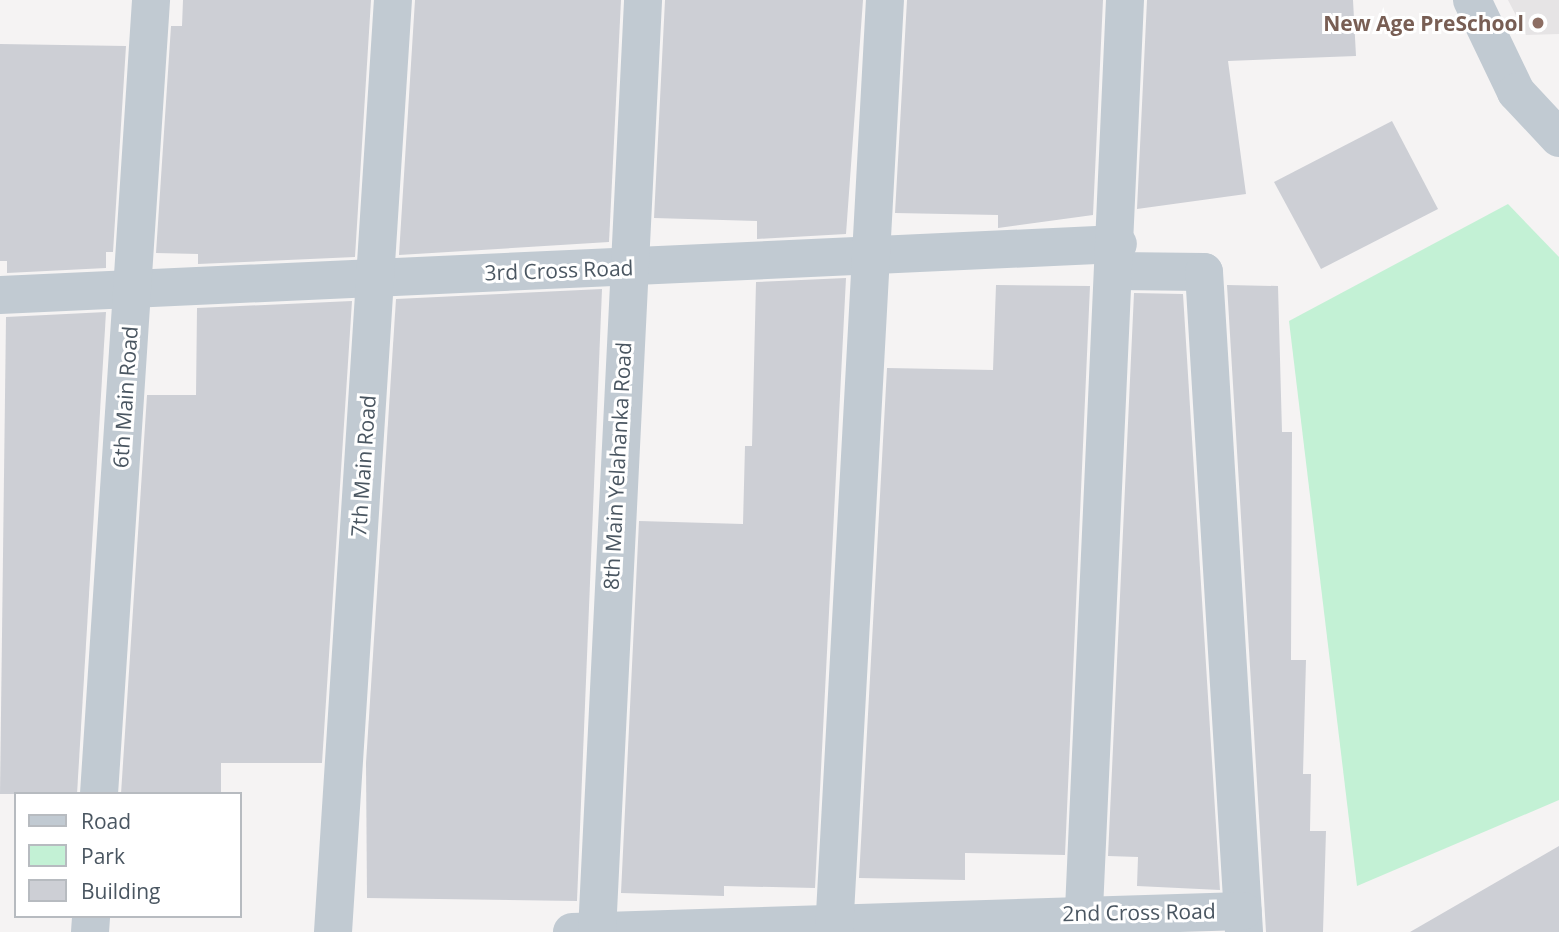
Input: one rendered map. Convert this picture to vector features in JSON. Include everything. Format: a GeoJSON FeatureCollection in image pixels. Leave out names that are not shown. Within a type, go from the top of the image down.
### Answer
{"type":"FeatureCollection","features":[{"type":"Feature","properties":{"kind":"street","name":"6th Main Road"},"geometry":{"type":"LineString","coordinates":[[99,792],[151,0]]}},
{"type":"Feature","properties":{"kind":"street","name":"7th Main Road"},"geometry":{"type":"LineString","coordinates":[[333,932],[393,0]]}},
{"type":"Feature","properties":{"kind":"street","name":"8th Main Yelahanka Road"},"geometry":{"type":"LineString","coordinates":[[588,932],[643,0]]}},
{"type":"Feature","properties":{"kind":"street"},"geometry":{"type":"LineString","coordinates":[[834,927],[885,0]]}},
{"type":"Feature","properties":{"kind":"street"},"geometry":{"type":"LineString","coordinates":[[1083,922],[1117,258],[1125,0]]}},
{"type":"Feature","properties":{"kind":"street"},"geometry":{"type":"LineString","coordinates":[[1472,0],[1516,92],[1559,138]]}},
{"type":"Feature","properties":{"kind":"street","name":"3rd Cross Road"},"geometry":{"type":"LineString","coordinates":[[0,295],[871,255],[1117,258],[1204,272],[1244,922]]}},
{"type":"Feature","properties":{"kind":"street","name":"2nd Cross Road"},"geometry":{"type":"LineString","coordinates":[[588,932],[1083,922],[1244,922]]}},
{"type":"Feature","properties":{"kind":"shaded area","name":"New Age PreSchool"},"geometry":{"type":"Polygon","coordinates":[[[1508,0],[1559,0],[1559,34],[1526,35],[1508,0]]]}},
{"type":"Feature","properties":{"kind":"green space"},"geometry":{"type":"Polygon","coordinates":[[[1508,204],[1559,257],[1559,800],[1357,886],[1289,321],[1508,204]]]}},
{"type":"Feature","properties":{"kind":"building"},"geometry":{"type":"Polygon","coordinates":[[[183,0],[371,0],[355,257],[198,264],[198,254],[156,253],[171,26],[182,26],[183,0]]]}},
{"type":"Feature","properties":{"kind":"building"},"geometry":{"type":"Polygon","coordinates":[[[415,0],[621,0],[609,242],[399,255],[415,0]]]}},
{"type":"Feature","properties":{"kind":"building"},"geometry":{"type":"Polygon","coordinates":[[[665,0],[863,0],[846,234],[757,239],[757,221],[654,218],[665,0]]]}},
{"type":"Feature","properties":{"kind":"building"},"geometry":{"type":"Polygon","coordinates":[[[907,0],[1103,0],[1093,215],[998,228],[998,215],[895,213],[907,0]]]}},
{"type":"Feature","properties":{"kind":"building"},"geometry":{"type":"Polygon","coordinates":[[[1147,0],[1353,0],[1356,56],[1228,61],[1246,194],[1137,209],[1147,0]]]}},
{"type":"Feature","properties":{"kind":"building"},"geometry":{"type":"Polygon","coordinates":[[[0,44],[126,46],[113,252],[106,252],[106,268],[7,273],[7,261],[0,261],[0,44]]]}},
{"type":"Feature","properties":{"kind":"building"},"geometry":{"type":"Polygon","coordinates":[[[1392,121],[1438,209],[1321,269],[1274,182],[1392,121]]]}},
{"type":"Feature","properties":{"kind":"building"},"geometry":{"type":"Polygon","coordinates":[[[846,278],[815,888],[724,886],[724,896],[621,893],[639,521],[743,524],[745,446],[752,446],[756,282],[846,278]]]}},
{"type":"Feature","properties":{"kind":"building"},"geometry":{"type":"Polygon","coordinates":[[[996,285],[1090,286],[1065,855],[965,853],[965,880],[859,878],[887,368],[993,370],[996,285]]]}},
{"type":"Feature","properties":{"kind":"building"},"geometry":{"type":"Polygon","coordinates":[[[1227,285],[1278,286],[1282,432],[1292,432],[1291,660],[1306,660],[1303,774],[1311,774],[1310,831],[1326,831],[1323,932],[1266,932],[1227,285]]]}},
{"type":"Feature","properties":{"kind":"building"},"geometry":{"type":"Polygon","coordinates":[[[602,289],[577,901],[367,898],[366,763],[396,299],[602,289]]]}},
{"type":"Feature","properties":{"kind":"building"},"geometry":{"type":"Polygon","coordinates":[[[1134,293],[1183,294],[1220,890],[1137,886],[1138,857],[1108,856],[1134,293]]]}},
{"type":"Feature","properties":{"kind":"building"},"geometry":{"type":"Polygon","coordinates":[[[352,301],[322,763],[221,763],[221,792],[121,792],[147,395],[196,395],[197,308],[352,301]]]}},
{"type":"Feature","properties":{"kind":"building"},"geometry":{"type":"Polygon","coordinates":[[[106,312],[77,792],[0,794],[6,317],[106,312]]]}},
{"type":"Feature","properties":{"kind":"building"},"geometry":{"type":"Polygon","coordinates":[[[1559,846],[1559,932],[1410,932],[1559,846]]]}},
{"type":"Feature","properties":{"kind":"place","name":"New Age PreSchool"},"geometry":{"type":"Point","coordinates":[1538,23]}}]}
